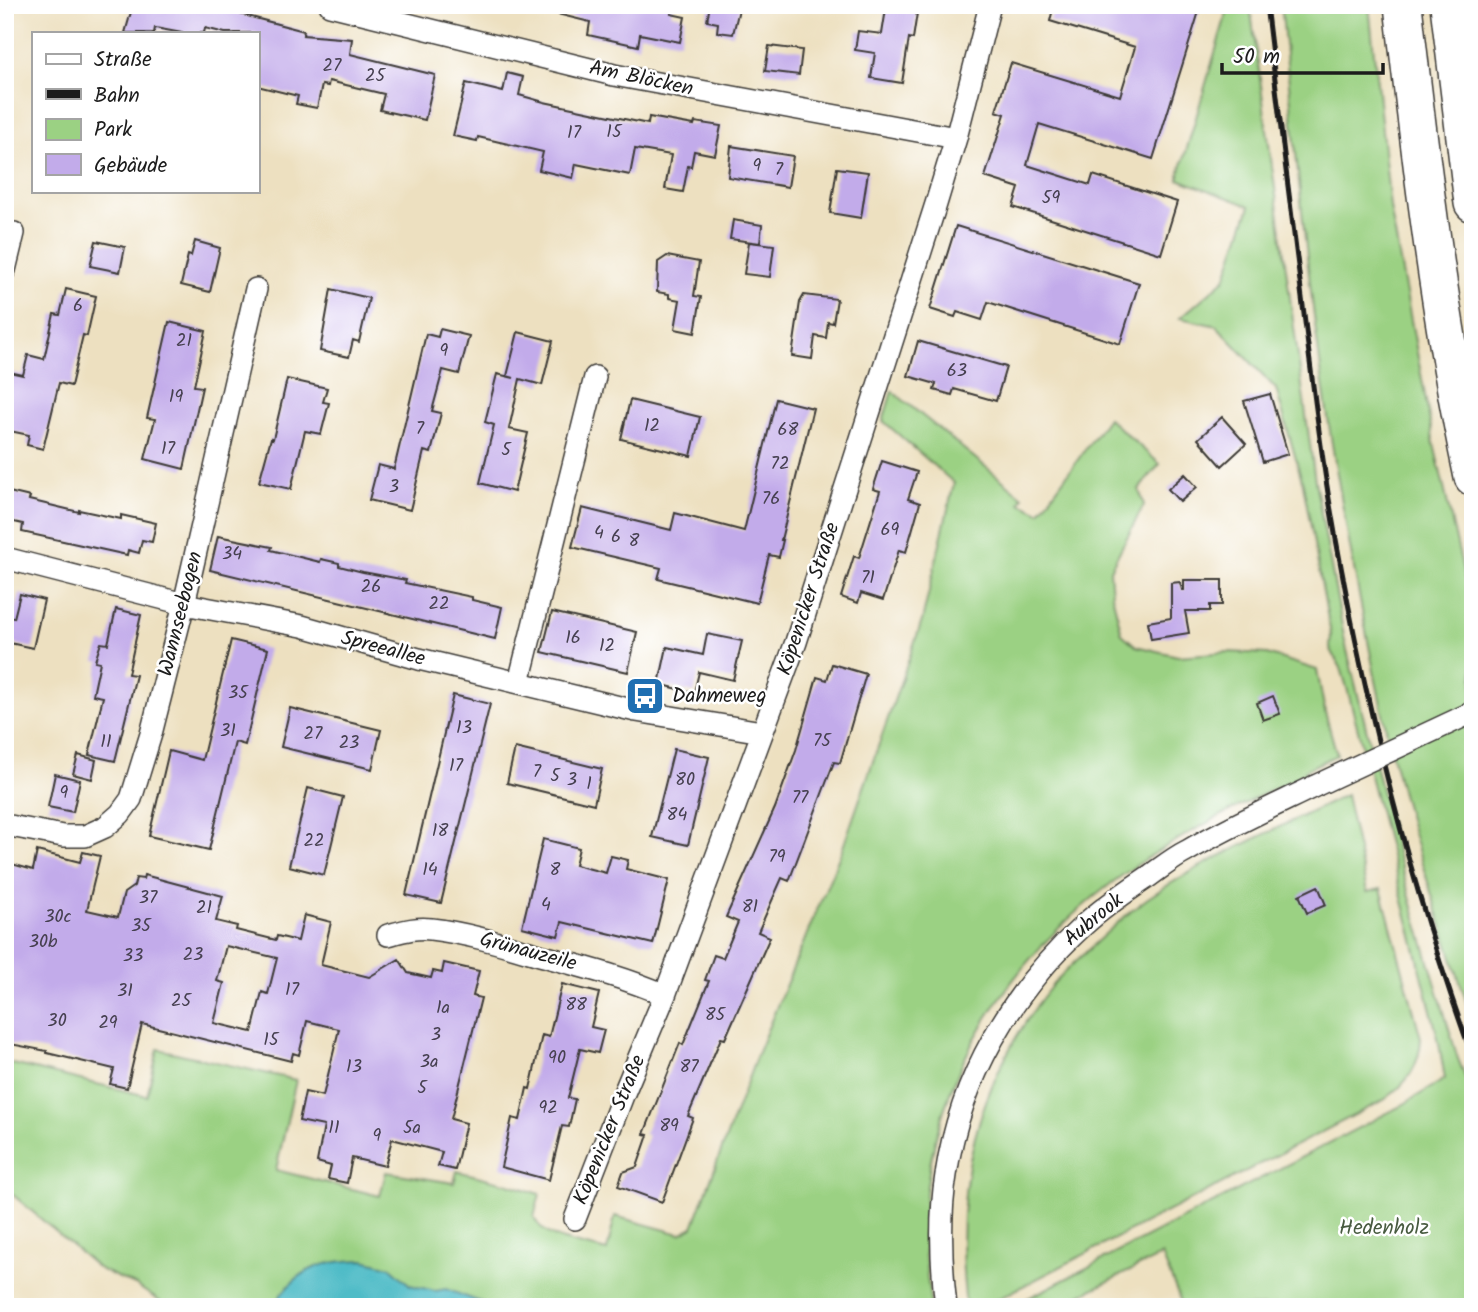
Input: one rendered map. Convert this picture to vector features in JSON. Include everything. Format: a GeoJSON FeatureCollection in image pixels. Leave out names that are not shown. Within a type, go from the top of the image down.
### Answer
{"type":"FeatureCollection","features":[{"type":"Feature","properties":{"kind":"highway"},"geometry":{"type":"LineString","coordinates":[[1403,5],[1426,204],[1460,419],[1473,477]]}},
{"type":"Feature","properties":{"kind":"highway"},"geometry":{"type":"LineString","coordinates":[[1449,5],[1473,202]]}},
{"type":"Feature","properties":{"kind":"street","name":"Am Blöcken"},"geometry":{"type":"LineString","coordinates":[[330,5],[614,75],[956,138]]}},
{"type":"Feature","properties":{"kind":"street","name":"Köpenicker Straße"},"geometry":{"type":"LineString","coordinates":[[575,1219],[665,995],[744,786],[812,594],[956,138],[990,5]]}},
{"type":"Feature","properties":{"kind":"street"},"geometry":{"type":"LineString","coordinates":[[5,271],[14,233]]}},
{"type":"Feature","properties":{"kind":"street","name":"Wannseebogen"},"geometry":{"type":"LineString","coordinates":[[5,825],[37,832],[85,836],[105,827],[120,814],[131,799],[184,604],[256,289]]}},
{"type":"Feature","properties":{"kind":"street"},"geometry":{"type":"LineString","coordinates":[[519,682],[595,377]]}},
{"type":"Feature","properties":{"kind":"street","name":"Spreeallee"},"geometry":{"type":"LineString","coordinates":[[5,558],[184,604],[302,626],[419,659],[636,711],[762,732]]}},
{"type":"Feature","properties":{"kind":"street","name":"Aubrook"},"geometry":{"type":"LineString","coordinates":[[946,1307],[942,1268],[942,1221],[946,1175],[955,1129],[969,1087],[988,1047],[1046,962],[1086,923],[1185,852],[1315,786],[1473,712]]}},
{"type":"Feature","properties":{"kind":"street","name":"Grünauzeile"},"geometry":{"type":"LineString","coordinates":[[388,935],[412,928],[462,935],[578,965],[637,983],[665,995]]}},
{"type":"Feature","properties":{"kind":"green space","name":"Hedenholz"},"geometry":{"type":"Polygon","coordinates":[[[1229,5],[1250,5],[1315,481],[1345,642],[1396,850],[1458,1059],[1473,1096],[1473,1307],[1183,1307],[1162,1255],[1056,1307],[1011,1307],[1399,1107],[1445,1079],[1438,1038],[1347,688],[1341,668],[1330,648],[1331,635],[1303,484],[1276,389],[1217,326],[1180,318],[1225,279],[1250,206],[1178,179],[1229,5]]]}},
{"type":"Feature","properties":{"kind":"green space"},"geometry":{"type":"Polygon","coordinates":[[[1281,5],[1369,5],[1390,207],[1434,444],[1473,614],[1473,1022],[1405,806],[1380,700],[1354,567],[1319,353],[1281,5]]]}},
{"type":"Feature","properties":{"kind":"green space"},"geometry":{"type":"Polygon","coordinates":[[[892,391],[1023,497],[1020,503],[1040,512],[1108,418],[1160,464],[1139,489],[1144,505],[1110,570],[1112,595],[1122,634],[1136,646],[1178,656],[1228,652],[1267,654],[1317,670],[1337,755],[1197,829],[1134,867],[1091,899],[1052,935],[1017,975],[987,1017],[963,1063],[943,1112],[930,1163],[924,1217],[931,1307],[168,1307],[137,1286],[99,1269],[5,1188],[5,1062],[147,1096],[158,1049],[296,1080],[276,1170],[380,1196],[386,1172],[454,1183],[457,1171],[540,1194],[534,1217],[546,1232],[566,1241],[607,1251],[615,1216],[680,1234],[693,1227],[758,1052],[842,850],[922,621],[954,483],[883,421],[892,391]]]}},
{"type":"Feature","properties":{"kind":"green space"},"geometry":{"type":"Polygon","coordinates":[[[1346,795],[1367,892],[1381,889],[1421,1038],[1415,1066],[1406,1081],[1384,1100],[996,1300],[978,1307],[966,1307],[963,1220],[975,1138],[1003,1061],[1024,1024],[1050,988],[1132,910],[1171,883],[1220,856],[1346,795]]]}},
{"type":"Feature","properties":{"kind":"water"},"geometry":{"type":"Polygon","coordinates":[[[364,1260],[390,1267],[410,1285],[435,1291],[446,1289],[493,1307],[280,1307],[280,1296],[307,1271],[327,1264],[364,1260]]]}},
{"type":"Feature","properties":{"kind":"building"},"geometry":{"type":"Polygon","coordinates":[[[133,5],[206,5],[304,31],[303,35],[352,39],[350,54],[435,75],[425,120],[380,110],[384,94],[329,81],[328,86],[322,85],[317,108],[296,104],[298,96],[259,86],[259,32],[221,32],[205,28],[204,32],[177,32],[155,28],[154,32],[125,32],[133,5]]]}},
{"type":"Feature","properties":{"kind":"building"},"geometry":{"type":"Polygon","coordinates":[[[549,5],[673,5],[671,14],[685,17],[680,42],[640,34],[638,46],[588,35],[590,22],[549,12],[549,5]]]}},
{"type":"Feature","properties":{"kind":"building"},"geometry":{"type":"Polygon","coordinates":[[[710,5],[740,5],[733,34],[717,32],[718,23],[707,21],[710,5]]]}},
{"type":"Feature","properties":{"kind":"building"},"geometry":{"type":"Polygon","coordinates":[[[1054,5],[1201,5],[1153,159],[1039,124],[1027,165],[1090,185],[1093,175],[1177,202],[1161,254],[1013,207],[1019,188],[985,177],[1005,114],[996,111],[1011,63],[1120,96],[1135,47],[1050,21],[1054,5]]]}},
{"type":"Feature","properties":{"kind":"building"},"geometry":{"type":"Polygon","coordinates":[[[886,9],[917,13],[913,39],[909,38],[902,83],[871,78],[875,53],[855,50],[858,31],[882,34],[886,9]]]}},
{"type":"Feature","properties":{"kind":"building"},"geometry":{"type":"Polygon","coordinates":[[[769,46],[802,50],[799,75],[765,71],[769,46]]]}},
{"type":"Feature","properties":{"kind":"building"},"geometry":{"type":"Polygon","coordinates":[[[507,73],[523,77],[519,95],[544,102],[648,124],[649,117],[694,125],[695,122],[721,126],[715,155],[694,151],[683,192],[665,189],[671,155],[635,149],[630,175],[576,164],[573,178],[539,170],[543,152],[478,137],[477,141],[453,136],[466,83],[503,92],[507,73]]]}},
{"type":"Feature","properties":{"kind":"building"},"geometry":{"type":"Polygon","coordinates":[[[731,146],[793,156],[788,187],[728,177],[731,146]]]}},
{"type":"Feature","properties":{"kind":"building"},"geometry":{"type":"Polygon","coordinates":[[[837,168],[868,172],[861,218],[830,213],[837,168]]]}},
{"type":"Feature","properties":{"kind":"building"},"geometry":{"type":"Polygon","coordinates":[[[733,220],[762,225],[760,243],[730,239],[733,220]]]}},
{"type":"Feature","properties":{"kind":"building"},"geometry":{"type":"Polygon","coordinates":[[[956,226],[1139,283],[1120,344],[988,302],[982,320],[957,312],[955,317],[930,309],[956,226]]]}},
{"type":"Feature","properties":{"kind":"building"},"geometry":{"type":"Polygon","coordinates":[[[96,241],[125,247],[120,272],[90,266],[96,241]]]}},
{"type":"Feature","properties":{"kind":"building"},"geometry":{"type":"Polygon","coordinates":[[[195,241],[220,248],[210,292],[181,285],[188,255],[191,256],[195,241]]]}},
{"type":"Feature","properties":{"kind":"building"},"geometry":{"type":"Polygon","coordinates":[[[749,242],[774,245],[770,277],[744,274],[749,242]]]}},
{"type":"Feature","properties":{"kind":"building"},"geometry":{"type":"Polygon","coordinates":[[[667,256],[699,262],[694,296],[701,297],[695,333],[675,329],[680,300],[657,292],[658,262],[667,256]]]}},
{"type":"Feature","properties":{"kind":"building"},"geometry":{"type":"Polygon","coordinates":[[[66,289],[96,296],[71,386],[59,383],[43,449],[27,445],[29,435],[5,430],[5,371],[23,375],[28,355],[44,359],[54,314],[60,315],[66,289]]]}},
{"type":"Feature","properties":{"kind":"building"},"geometry":{"type":"Polygon","coordinates":[[[331,289],[369,298],[359,342],[353,340],[349,357],[320,351],[331,289]]]}},
{"type":"Feature","properties":{"kind":"building"},"geometry":{"type":"Polygon","coordinates":[[[804,295],[837,299],[833,323],[828,322],[826,338],[815,336],[812,359],[792,356],[800,302],[804,295]]]}},
{"type":"Feature","properties":{"kind":"building"},"geometry":{"type":"Polygon","coordinates":[[[169,322],[206,331],[194,386],[202,387],[184,469],[145,459],[155,419],[147,418],[169,322]]]}},
{"type":"Feature","properties":{"kind":"building"},"geometry":{"type":"Polygon","coordinates":[[[440,329],[469,336],[459,374],[443,370],[432,411],[441,413],[431,453],[424,451],[410,510],[369,500],[378,465],[394,469],[426,334],[438,337],[440,329]]]}},
{"type":"Feature","properties":{"kind":"building"},"geometry":{"type":"Polygon","coordinates":[[[518,332],[553,341],[542,385],[520,379],[509,429],[528,433],[514,492],[480,483],[494,425],[485,422],[497,374],[514,378],[507,376],[518,332]]]}},
{"type":"Feature","properties":{"kind":"building"},"geometry":{"type":"Polygon","coordinates":[[[918,341],[1006,367],[996,401],[954,389],[952,395],[934,390],[936,384],[908,376],[918,341]]]}},
{"type":"Feature","properties":{"kind":"building"},"geometry":{"type":"Polygon","coordinates":[[[287,379],[327,388],[323,402],[329,403],[321,434],[305,431],[291,489],[259,482],[271,438],[273,439],[287,379]]]}},
{"type":"Feature","properties":{"kind":"building"},"geometry":{"type":"Polygon","coordinates":[[[1270,394],[1288,454],[1263,462],[1244,401],[1270,394]]]}},
{"type":"Feature","properties":{"kind":"building"},"geometry":{"type":"Polygon","coordinates":[[[776,399],[813,408],[779,557],[769,555],[757,603],[658,579],[661,568],[572,547],[582,508],[671,530],[675,513],[744,531],[776,399]]]}},
{"type":"Feature","properties":{"kind":"building"},"geometry":{"type":"Polygon","coordinates":[[[630,400],[700,417],[691,456],[621,439],[630,400]]]}},
{"type":"Feature","properties":{"kind":"building"},"geometry":{"type":"Polygon","coordinates":[[[1222,417],[1246,444],[1222,466],[1198,439],[1222,417]]]}},
{"type":"Feature","properties":{"kind":"building"},"geometry":{"type":"Polygon","coordinates":[[[882,461],[917,472],[908,499],[920,503],[906,552],[899,550],[883,600],[861,593],[858,603],[841,597],[854,556],[859,558],[880,491],[873,489],[882,461]]]}},
{"type":"Feature","properties":{"kind":"building"},"geometry":{"type":"Polygon","coordinates":[[[1185,474],[1197,487],[1180,502],[1168,489],[1185,474]]]}},
{"type":"Feature","properties":{"kind":"building"},"geometry":{"type":"Polygon","coordinates":[[[5,491],[30,497],[29,500],[79,512],[121,519],[121,515],[156,523],[152,542],[142,540],[139,553],[128,550],[127,555],[22,532],[23,524],[5,520],[5,491]]]}},
{"type":"Feature","properties":{"kind":"building"},"geometry":{"type":"Polygon","coordinates":[[[218,536],[272,547],[271,550],[320,562],[321,559],[339,563],[339,566],[406,580],[405,583],[472,597],[472,600],[502,607],[495,639],[210,570],[218,536]]]}},
{"type":"Feature","properties":{"kind":"building"},"geometry":{"type":"Polygon","coordinates":[[[1184,580],[1222,580],[1222,605],[1210,605],[1210,611],[1185,611],[1189,633],[1151,639],[1148,622],[1171,618],[1171,583],[1180,582],[1184,590],[1184,580]]]}},
{"type":"Feature","properties":{"kind":"building"},"geometry":{"type":"Polygon","coordinates":[[[20,594],[44,600],[33,648],[5,642],[5,616],[14,618],[20,594]]]}},
{"type":"Feature","properties":{"kind":"building"},"geometry":{"type":"Polygon","coordinates":[[[116,609],[141,615],[128,674],[136,675],[115,761],[89,755],[103,697],[93,695],[100,662],[95,661],[101,643],[108,644],[116,609]]]}},
{"type":"Feature","properties":{"kind":"building"},"geometry":{"type":"Polygon","coordinates":[[[552,612],[637,632],[628,672],[542,652],[552,612]]]}},
{"type":"Feature","properties":{"kind":"building"},"geometry":{"type":"Polygon","coordinates":[[[707,634],[742,641],[733,680],[699,672],[694,693],[659,684],[667,647],[703,655],[707,634]]]}},
{"type":"Feature","properties":{"kind":"building"},"geometry":{"type":"Polygon","coordinates":[[[231,640],[268,649],[245,745],[235,742],[209,850],[149,836],[169,751],[202,760],[231,640]]]}},
{"type":"Feature","properties":{"kind":"building"},"geometry":{"type":"Polygon","coordinates":[[[832,664],[866,674],[840,763],[834,762],[789,881],[782,878],[758,932],[770,937],[725,1039],[721,1038],[688,1116],[693,1118],[662,1202],[618,1186],[623,1172],[637,1167],[648,1135],[644,1134],[680,1043],[683,1045],[709,981],[705,980],[714,955],[723,958],[738,922],[726,917],[775,808],[796,750],[817,677],[827,680],[832,664]]]}},
{"type":"Feature","properties":{"kind":"building"},"geometry":{"type":"Polygon","coordinates":[[[453,695],[490,704],[441,903],[406,895],[453,695]]]}},
{"type":"Feature","properties":{"kind":"building"},"geometry":{"type":"Polygon","coordinates":[[[1273,696],[1280,714],[1263,720],[1257,703],[1273,696]]]}},
{"type":"Feature","properties":{"kind":"building"},"geometry":{"type":"Polygon","coordinates":[[[290,708],[381,730],[372,769],[281,747],[290,708]]]}},
{"type":"Feature","properties":{"kind":"building"},"geometry":{"type":"Polygon","coordinates":[[[515,748],[602,769],[594,804],[507,783],[515,748]]]}},
{"type":"Feature","properties":{"kind":"building"},"geometry":{"type":"Polygon","coordinates":[[[674,749],[709,757],[688,845],[652,837],[674,749]]]}},
{"type":"Feature","properties":{"kind":"building"},"geometry":{"type":"Polygon","coordinates":[[[78,755],[96,760],[92,779],[73,774],[78,755]]]}},
{"type":"Feature","properties":{"kind":"building"},"geometry":{"type":"Polygon","coordinates":[[[55,774],[80,780],[73,812],[48,807],[55,774]]]}},
{"type":"Feature","properties":{"kind":"building"},"geometry":{"type":"Polygon","coordinates":[[[308,788],[343,797],[324,875],[289,866],[308,788]]]}},
{"type":"Feature","properties":{"kind":"building"},"geometry":{"type":"Polygon","coordinates":[[[543,839],[579,848],[575,865],[606,873],[611,856],[628,860],[626,869],[669,880],[653,944],[562,922],[558,936],[522,927],[543,839]]]}},
{"type":"Feature","properties":{"kind":"building"},"geometry":{"type":"Polygon","coordinates":[[[37,851],[80,862],[83,852],[100,856],[87,910],[118,917],[124,893],[134,886],[136,878],[143,879],[144,875],[223,896],[216,921],[237,926],[236,930],[276,940],[277,936],[298,941],[304,915],[331,922],[321,965],[369,977],[399,959],[408,973],[431,978],[433,971],[442,973],[444,963],[479,971],[473,996],[481,998],[451,1119],[466,1123],[455,1170],[438,1166],[442,1152],[392,1139],[385,1166],[352,1158],[347,1183],[328,1179],[331,1166],[317,1162],[324,1126],[299,1121],[305,1092],[323,1096],[339,1029],[307,1021],[299,1055],[293,1053],[291,1061],[142,1024],[127,1088],[110,1084],[114,1069],[5,1043],[5,862],[33,870],[37,851]],[[226,946],[217,981],[224,983],[214,1023],[252,1032],[262,992],[268,994],[277,958],[226,946]]]}},
{"type":"Feature","properties":{"kind":"building"},"geometry":{"type":"Polygon","coordinates":[[[1318,886],[1326,905],[1307,913],[1299,895],[1318,886]]]}},
{"type":"Feature","properties":{"kind":"building"},"geometry":{"type":"Polygon","coordinates":[[[562,984],[599,993],[591,1027],[604,1030],[598,1053],[580,1049],[568,1098],[575,1099],[569,1127],[562,1126],[549,1180],[501,1167],[512,1118],[520,1120],[542,1035],[549,1037],[562,984]]]}},
{"type":"Feature","properties":{"kind":"railway"},"geometry":{"type":"LineString","coordinates":[[1266,5],[1328,493],[1355,637],[1387,779],[1406,849],[1473,1058]]}},
{"type":"Feature","properties":{"kind":"place","name":"Dahmeweg"},"geometry":{"type":"Point","coordinates":[645,696]}}]}
